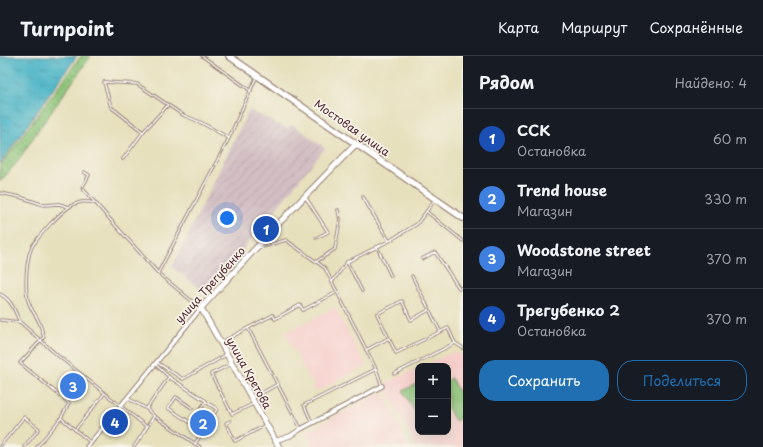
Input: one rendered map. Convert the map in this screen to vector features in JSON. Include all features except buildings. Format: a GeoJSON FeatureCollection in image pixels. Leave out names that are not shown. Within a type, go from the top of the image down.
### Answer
{"type":"FeatureCollection","features":[{"type":"Feature","properties":{"kind":"main road","name":"Мостовая улица"},"geometry":{"type":"LineString","coordinates":[[229,56],[463,218]]}},
{"type":"Feature","properties":{"kind":"street","name":"улица Трегубенко"},"geometry":{"type":"LineString","coordinates":[[87,447],[201,308],[305,196],[356,144]]}},
{"type":"Feature","properties":{"kind":"street","name":"улица Кретова"},"geometry":{"type":"LineString","coordinates":[[201,308],[278,447]]}},
{"type":"Feature","properties":{"kind":"street"},"geometry":{"type":"LineString","coordinates":[[275,441],[290,436],[312,422],[382,386]]}},
{"type":"Feature","properties":{"kind":"lane"},"geometry":{"type":"LineString","coordinates":[[202,56],[251,90]]}},
{"type":"Feature","properties":{"kind":"lane"},"geometry":{"type":"LineString","coordinates":[[158,273],[229,138],[257,76]]}},
{"type":"Feature","properties":{"kind":"lane"},"geometry":{"type":"LineString","coordinates":[[143,132],[111,107],[104,82],[137,84],[183,116],[200,122],[229,138]]}},
{"type":"Feature","properties":{"kind":"lane"},"geometry":{"type":"LineString","coordinates":[[123,159],[143,132],[168,105]]}},
{"type":"Feature","properties":{"kind":"lane"},"geometry":{"type":"LineString","coordinates":[[84,172],[89,175],[82,188],[95,204],[158,273],[201,308]]}},
{"type":"Feature","properties":{"kind":"lane"},"geometry":{"type":"LineString","coordinates":[[0,193],[20,197],[44,205],[59,204],[69,207]]}},
{"type":"Feature","properties":{"kind":"lane"},"geometry":{"type":"LineString","coordinates":[[305,196],[328,232],[316,238]]}},
{"type":"Feature","properties":{"kind":"lane"},"geometry":{"type":"LineString","coordinates":[[363,198],[389,241]]}},
{"type":"Feature","properties":{"kind":"lane"},"geometry":{"type":"LineString","coordinates":[[332,282],[347,262],[389,241],[417,224],[436,199]]}},
{"type":"Feature","properties":{"kind":"lane"},"geometry":{"type":"LineString","coordinates":[[37,447],[61,418],[69,403],[20,363],[44,337],[40,323],[28,303],[26,281],[29,256],[32,246],[39,237],[69,207],[77,202],[87,201],[95,204]]}},
{"type":"Feature","properties":{"kind":"lane"},"geometry":{"type":"LineString","coordinates":[[316,262],[335,250],[340,220],[338,210]]}},
{"type":"Feature","properties":{"kind":"lane"},"geometry":{"type":"LineString","coordinates":[[427,212],[463,242]]}},
{"type":"Feature","properties":{"kind":"lane"},"geometry":{"type":"LineString","coordinates":[[256,249],[286,240],[325,268],[376,369],[382,386]]}},
{"type":"Feature","properties":{"kind":"lane"},"geometry":{"type":"LineString","coordinates":[[377,247],[391,276]]}},
{"type":"Feature","properties":{"kind":"lane"},"geometry":{"type":"LineString","coordinates":[[422,259],[435,252],[459,288],[463,288]]}},
{"type":"Feature","properties":{"kind":"lane"},"geometry":{"type":"LineString","coordinates":[[347,262],[362,291]]}},
{"type":"Feature","properties":{"kind":"lane"},"geometry":{"type":"LineString","coordinates":[[412,276],[440,331]]}},
{"type":"Feature","properties":{"kind":"lane"},"geometry":{"type":"LineString","coordinates":[[220,342],[273,315],[275,319],[300,305],[302,310],[337,292]]}},
{"type":"Feature","properties":{"kind":"lane"},"geometry":{"type":"LineString","coordinates":[[0,294],[7,298],[15,308],[20,322],[104,394],[147,427]]}},
{"type":"Feature","properties":{"kind":"lane"},"geometry":{"type":"LineString","coordinates":[[429,310],[412,320],[402,301],[377,314],[396,352],[448,328],[455,342],[463,348]]}},
{"type":"Feature","properties":{"kind":"lane"},"geometry":{"type":"LineString","coordinates":[[0,320],[20,322]]}},
{"type":"Feature","properties":{"kind":"lane"},"geometry":{"type":"LineString","coordinates":[[248,328],[301,428]]}},
{"type":"Feature","properties":{"kind":"lane"},"geometry":{"type":"LineString","coordinates":[[366,350],[389,338]]}},
{"type":"Feature","properties":{"kind":"lane"},"geometry":{"type":"LineString","coordinates":[[394,374],[455,342]]}},
{"type":"Feature","properties":{"kind":"lane"},"geometry":{"type":"LineString","coordinates":[[156,363],[183,379],[227,354]]}},
{"type":"Feature","properties":{"kind":"lane"},"geometry":{"type":"LineString","coordinates":[[156,363],[169,377],[217,409],[196,444]]}},
{"type":"Feature","properties":{"kind":"lane"},"geometry":{"type":"LineString","coordinates":[[232,363],[211,374],[232,414],[278,384]]}},
{"type":"Feature","properties":{"kind":"lane"},"geometry":{"type":"LineString","coordinates":[[312,422],[304,405],[376,369]]}},
{"type":"Feature","properties":{"kind":"lane"},"geometry":{"type":"LineString","coordinates":[[147,408],[169,377]]}},
{"type":"Feature","properties":{"kind":"lane"},"geometry":{"type":"LineString","coordinates":[[75,430],[104,394]]}},
{"type":"Feature","properties":{"kind":"lane"},"geometry":{"type":"LineString","coordinates":[[192,408],[176,397],[168,408],[191,423],[206,401]]}},
{"type":"Feature","properties":{"kind":"lane"},"geometry":{"type":"LineString","coordinates":[[127,398],[147,408],[154,416],[200,447]]}},
{"type":"Feature","properties":{"kind":"lane"},"geometry":{"type":"LineString","coordinates":[[134,447],[154,416]]}},
{"type":"Feature","properties":{"kind":"lane"},"geometry":{"type":"LineString","coordinates":[[0,446],[24,417],[39,430],[24,447]]}},
{"type":"Feature","properties":{"kind":"lane"},"geometry":{"type":"LineString","coordinates":[[61,418],[91,442]]}},
{"type":"Feature","properties":{"kind":"lane"},"geometry":{"type":"LineString","coordinates":[[230,421],[226,423],[235,441],[266,424]]}},
{"type":"Feature","properties":{"kind":"shaded area"},"geometry":{"type":"Polygon","coordinates":[[[249,110],[288,129],[292,124],[325,148],[207,294],[172,267],[249,110]]]}},
{"type":"Feature","properties":{"kind":"shaded area"},"geometry":{"type":"Polygon","coordinates":[[[335,307],[366,366],[316,391],[285,333],[335,307]]]}},
{"type":"Feature","properties":{"kind":"shaded area"},"geometry":{"type":"Polygon","coordinates":[[[453,352],[463,355],[463,447],[416,447],[384,384],[415,369],[415,435],[451,435],[451,363],[429,363],[453,352]]]}},
{"type":"Feature","properties":{"kind":"shaded area"},"geometry":{"type":"Polygon","coordinates":[[[383,392],[409,447],[312,447],[307,431],[383,392]]]}},
{"type":"Feature","properties":{"kind":"green space"},"geometry":{"type":"Polygon","coordinates":[[[81,56],[91,56],[18,161],[0,182],[0,166],[81,56]]]}},
{"type":"Feature","properties":{"kind":"green space"},"geometry":{"type":"Polygon","coordinates":[[[451,378],[463,400],[463,417],[455,421],[451,414],[451,378]]]}},
{"type":"Feature","properties":{"kind":"green space"},"geometry":{"type":"Polygon","coordinates":[[[415,385],[415,412],[403,391],[415,385]]]}},
{"type":"Feature","properties":{"kind":"water"},"geometry":{"type":"Polygon","coordinates":[[[0,56],[77,56],[0,164],[0,56]]]}},
{"type":"Feature","properties":{"kind":"place","name":"ССК"},"geometry":{"type":"Point","coordinates":[266,229]}},
{"type":"Feature","properties":{"kind":"place","name":"Woodstone street"},"geometry":{"type":"Point","coordinates":[73,386]}},
{"type":"Feature","properties":{"kind":"place","name":"Трегубенко 2"},"geometry":{"type":"Point","coordinates":[115,422]}},
{"type":"Feature","properties":{"kind":"place","name":"Trend house"},"geometry":{"type":"Point","coordinates":[203,423]}}]}
